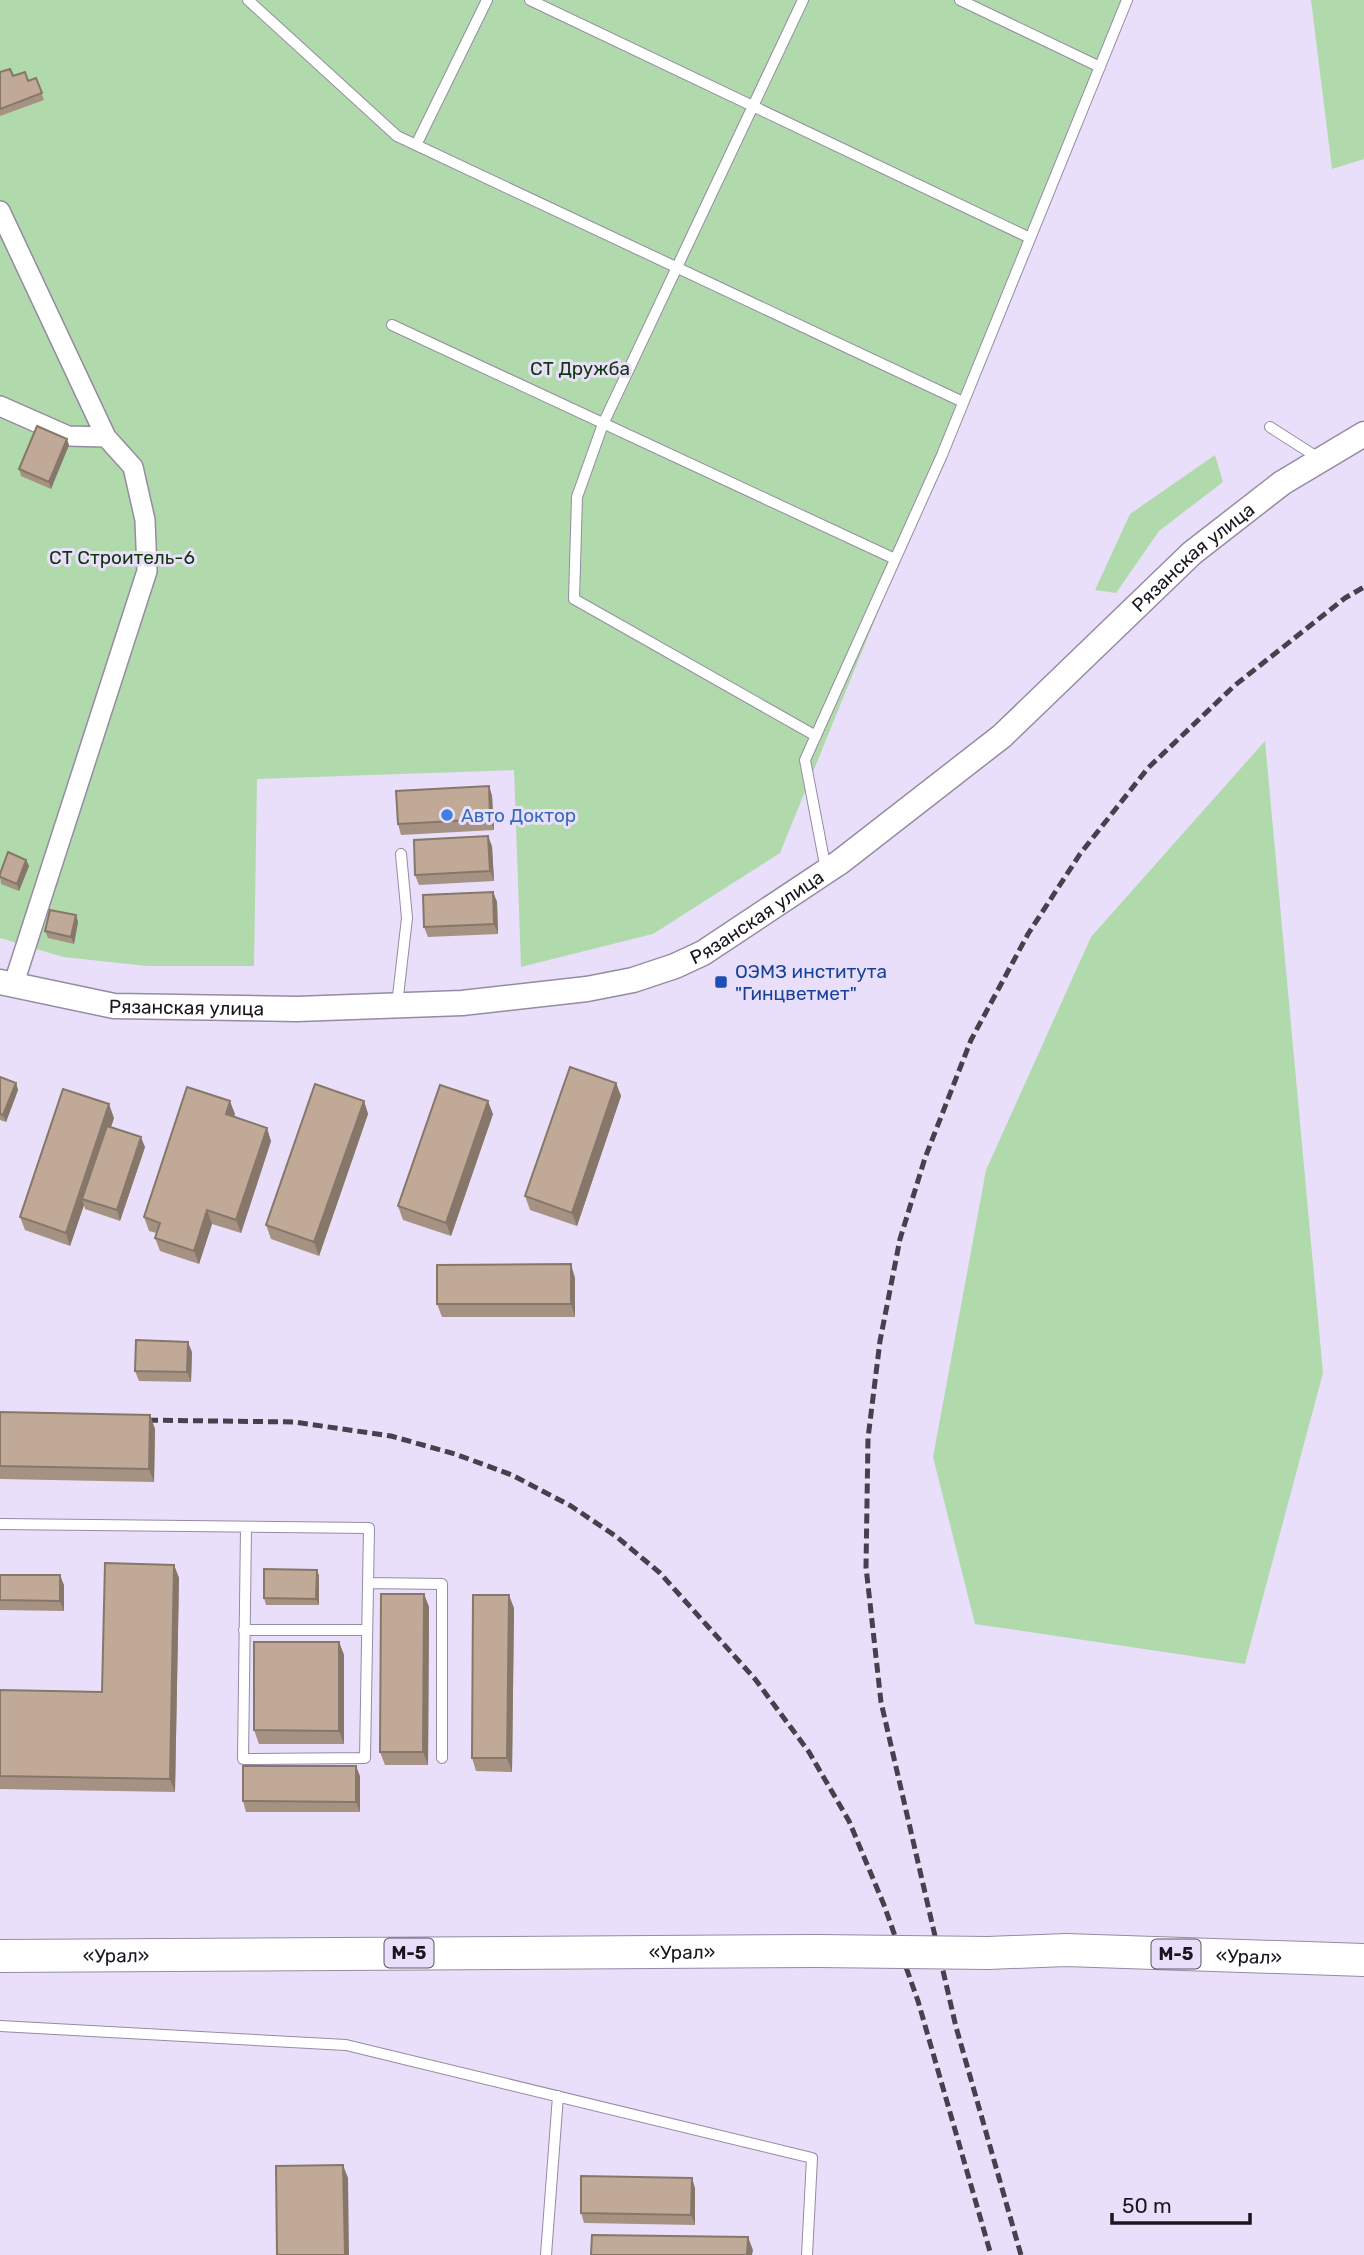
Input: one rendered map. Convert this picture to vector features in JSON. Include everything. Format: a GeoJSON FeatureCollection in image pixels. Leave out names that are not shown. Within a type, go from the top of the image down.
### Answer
{"type":"FeatureCollection","features":[{"type":"Feature","properties":{"kind":"highway","name":"«Урал»"},"geometry":{"type":"LineString","coordinates":[[0,1955],[1066,1951],[1364,1960]]}},
{"type":"Feature","properties":{"kind":"street"},"geometry":{"type":"LineString","coordinates":[[0,211],[106,438],[134,467],[145,520],[147,571],[7,984]]}},
{"type":"Feature","properties":{"kind":"street"},"geometry":{"type":"LineString","coordinates":[[0,406],[68,436],[106,438]]}},
{"type":"Feature","properties":{"kind":"street","name":"Рязанская улица"},"geometry":{"type":"LineString","coordinates":[[7,984],[114,1006],[297,1009],[462,1003],[587,989],[633,980],[675,966],[703,953],[827,871],[1002,736],[1192,554],[1283,483],[1364,434]]}},
{"type":"Feature","properties":{"kind":"lane"},"geometry":{"type":"LineString","coordinates":[[248,0],[397,136],[963,402]]}},
{"type":"Feature","properties":{"kind":"lane"},"geometry":{"type":"LineString","coordinates":[[416,145],[487,0]]}},
{"type":"Feature","properties":{"kind":"lane"},"geometry":{"type":"LineString","coordinates":[[530,0],[1030,238]]}},
{"type":"Feature","properties":{"kind":"lane"},"geometry":{"type":"LineString","coordinates":[[803,0],[603,424],[577,497],[574,599],[816,736]]}},
{"type":"Feature","properties":{"kind":"lane"},"geometry":{"type":"LineString","coordinates":[[960,0],[1100,67]]}},
{"type":"Feature","properties":{"kind":"lane"},"geometry":{"type":"LineString","coordinates":[[827,871],[805,760],[963,402],[1127,0]]}},
{"type":"Feature","properties":{"kind":"lane"},"geometry":{"type":"LineString","coordinates":[[392,325],[895,559]]}},
{"type":"Feature","properties":{"kind":"lane"},"geometry":{"type":"LineString","coordinates":[[1270,428],[1322,460]]}},
{"type":"Feature","properties":{"kind":"lane"},"geometry":{"type":"LineString","coordinates":[[397,1005],[407,918],[401,853]]}},
{"type":"Feature","properties":{"kind":"lane"},"geometry":{"type":"LineString","coordinates":[[0,1524],[369,1528],[365,1758],[243,1759],[246,1528]]}},
{"type":"Feature","properties":{"kind":"lane"},"geometry":{"type":"LineString","coordinates":[[368,1583],[442,1584],[442,1758]]}},
{"type":"Feature","properties":{"kind":"lane"},"geometry":{"type":"LineString","coordinates":[[244,1630],[367,1630]]}},
{"type":"Feature","properties":{"kind":"lane"},"geometry":{"type":"LineString","coordinates":[[0,2026],[346,2045],[813,2158],[807,2255]]}},
{"type":"Feature","properties":{"kind":"lane"},"geometry":{"type":"LineString","coordinates":[[546,2255],[558,2096]]}},
{"type":"Feature","properties":{"kind":"green space","name":"СТ Дружба"},"geometry":{"type":"Polygon","coordinates":[[[0,0],[1127,0],[780,853],[653,934],[521,967],[514,770],[257,779],[254,966],[147,966],[63,957],[0,938],[0,0]]]}},
{"type":"Feature","properties":{"kind":"green space"},"geometry":{"type":"Polygon","coordinates":[[[1311,0],[1364,0],[1364,159],[1332,169],[1311,0]]]}},
{"type":"Feature","properties":{"kind":"green space"},"geometry":{"type":"Polygon","coordinates":[[[1215,455],[1223,482],[1159,531],[1116,593],[1095,590],[1130,514],[1215,455]]]}},
{"type":"Feature","properties":{"kind":"green space"},"geometry":{"type":"Polygon","coordinates":[[[1265,741],[1323,1373],[1245,1664],[975,1624],[933,1457],[986,1170],[1091,937],[1265,741]]]}},
{"type":"Feature","properties":{"kind":"building"},"geometry":{"type":"Polygon","coordinates":[[[10,69],[13,76],[25,72],[28,81],[36,78],[42,93],[0,109],[0,72],[10,69]]]}},
{"type":"Feature","properties":{"kind":"building"},"geometry":{"type":"Polygon","coordinates":[[[37,426],[67,439],[49,482],[19,469],[37,426]]]}},
{"type":"Feature","properties":{"kind":"building","name":"Авто Доктор"},"geometry":{"type":"Polygon","coordinates":[[[489,786],[490,819],[398,824],[396,791],[489,786]]]}},
{"type":"Feature","properties":{"kind":"building"},"geometry":{"type":"Polygon","coordinates":[[[488,836],[490,871],[415,875],[414,840],[488,836]]]}},
{"type":"Feature","properties":{"kind":"building"},"geometry":{"type":"Polygon","coordinates":[[[8,852],[26,860],[17,884],[0,877],[8,852]]]}},
{"type":"Feature","properties":{"kind":"building"},"geometry":{"type":"Polygon","coordinates":[[[493,892],[494,924],[424,927],[423,895],[493,892]]]}},
{"type":"Feature","properties":{"kind":"building"},"geometry":{"type":"Polygon","coordinates":[[[50,910],[76,915],[71,937],[45,931],[50,910]]]}},
{"type":"Feature","properties":{"kind":"building"},"geometry":{"type":"Polygon","coordinates":[[[570,1067],[616,1083],[572,1213],[525,1196],[570,1067]]]}},
{"type":"Feature","properties":{"kind":"building"},"geometry":{"type":"Polygon","coordinates":[[[0,1077],[16,1083],[3,1115],[0,1114],[0,1077]]]}},
{"type":"Feature","properties":{"kind":"building"},"geometry":{"type":"Polygon","coordinates":[[[315,1084],[364,1101],[314,1242],[266,1225],[315,1084]]]}},
{"type":"Feature","properties":{"kind":"building"},"geometry":{"type":"Polygon","coordinates":[[[440,1085],[488,1101],[446,1223],[398,1206],[440,1085]]]}},
{"type":"Feature","properties":{"kind":"building"},"geometry":{"type":"Polygon","coordinates":[[[187,1087],[230,1101],[226,1114],[267,1128],[236,1220],[207,1210],[194,1251],[155,1238],[160,1223],[144,1217],[187,1087]]]}},
{"type":"Feature","properties":{"kind":"building"},"geometry":{"type":"Polygon","coordinates":[[[63,1089],[109,1104],[66,1233],[20,1217],[63,1089]]]}},
{"type":"Feature","properties":{"kind":"building"},"geometry":{"type":"Polygon","coordinates":[[[107,1126],[141,1137],[117,1210],[82,1199],[107,1126]]]}},
{"type":"Feature","properties":{"kind":"building"},"geometry":{"type":"Polygon","coordinates":[[[571,1264],[571,1304],[437,1304],[437,1265],[571,1264]]]}},
{"type":"Feature","properties":{"kind":"building"},"geometry":{"type":"Polygon","coordinates":[[[136,1340],[188,1342],[187,1372],[135,1371],[136,1340]]]}},
{"type":"Feature","properties":{"kind":"building"},"geometry":{"type":"Polygon","coordinates":[[[0,1412],[150,1415],[149,1469],[0,1466],[0,1412]]]}},
{"type":"Feature","properties":{"kind":"building"},"geometry":{"type":"Polygon","coordinates":[[[105,1563],[174,1565],[170,1779],[0,1776],[0,1690],[102,1692],[105,1563]]]}},
{"type":"Feature","properties":{"kind":"building"},"geometry":{"type":"Polygon","coordinates":[[[264,1569],[317,1570],[316,1599],[264,1598],[264,1569]]]}},
{"type":"Feature","properties":{"kind":"building"},"geometry":{"type":"Polygon","coordinates":[[[0,1575],[60,1575],[60,1601],[0,1600],[0,1575]]]}},
{"type":"Feature","properties":{"kind":"building"},"geometry":{"type":"Polygon","coordinates":[[[381,1594],[424,1594],[423,1752],[380,1752],[381,1594]]]}},
{"type":"Feature","properties":{"kind":"building"},"geometry":{"type":"Polygon","coordinates":[[[473,1595],[509,1595],[507,1758],[472,1758],[473,1595]]]}},
{"type":"Feature","properties":{"kind":"building"},"geometry":{"type":"Polygon","coordinates":[[[254,1642],[339,1642],[339,1731],[254,1730],[254,1642]]]}},
{"type":"Feature","properties":{"kind":"building"},"geometry":{"type":"Polygon","coordinates":[[[243,1766],[356,1766],[356,1802],[243,1801],[243,1766]]]}},
{"type":"Feature","properties":{"kind":"building"},"geometry":{"type":"Polygon","coordinates":[[[343,2165],[345,2255],[277,2255],[276,2166],[343,2165]]]}},
{"type":"Feature","properties":{"kind":"building"},"geometry":{"type":"Polygon","coordinates":[[[581,2176],[692,2178],[691,2215],[581,2213],[581,2176]]]}},
{"type":"Feature","properties":{"kind":"building"},"geometry":{"type":"Polygon","coordinates":[[[592,2235],[748,2237],[747,2255],[591,2255],[592,2235]]]}},
{"type":"Feature","properties":{"kind":"railway"},"geometry":{"type":"LineString","coordinates":[[1021,2255],[956,2027],[881,1702],[866,1567],[868,1438],[880,1341],[900,1239],[925,1158],[971,1040],[1028,934],[1080,854],[1148,768],[1234,686],[1345,598],[1364,587]]}},
{"type":"Feature","properties":{"kind":"railway"},"geometry":{"type":"LineString","coordinates":[[133,1420],[294,1422],[391,1436],[455,1454],[512,1475],[571,1506],[617,1537],[660,1573],[755,1679],[809,1752],[849,1821],[884,1905],[918,2001],[991,2255]]}},
{"type":"Feature","properties":{"kind":"place","name":"Авто Доктор"},"geometry":{"type":"Point","coordinates":[447,815]}},
{"type":"Feature","properties":{"kind":"place","name":"ОЭМЗ института \"Гинцветмет\""},"geometry":{"type":"Point","coordinates":[721,982]}},
{"type":"Feature","properties":{"kind":"park label","name":"СТ Строитель-6"},"geometry":{"type":"Point","coordinates":[122,557]}}]}
